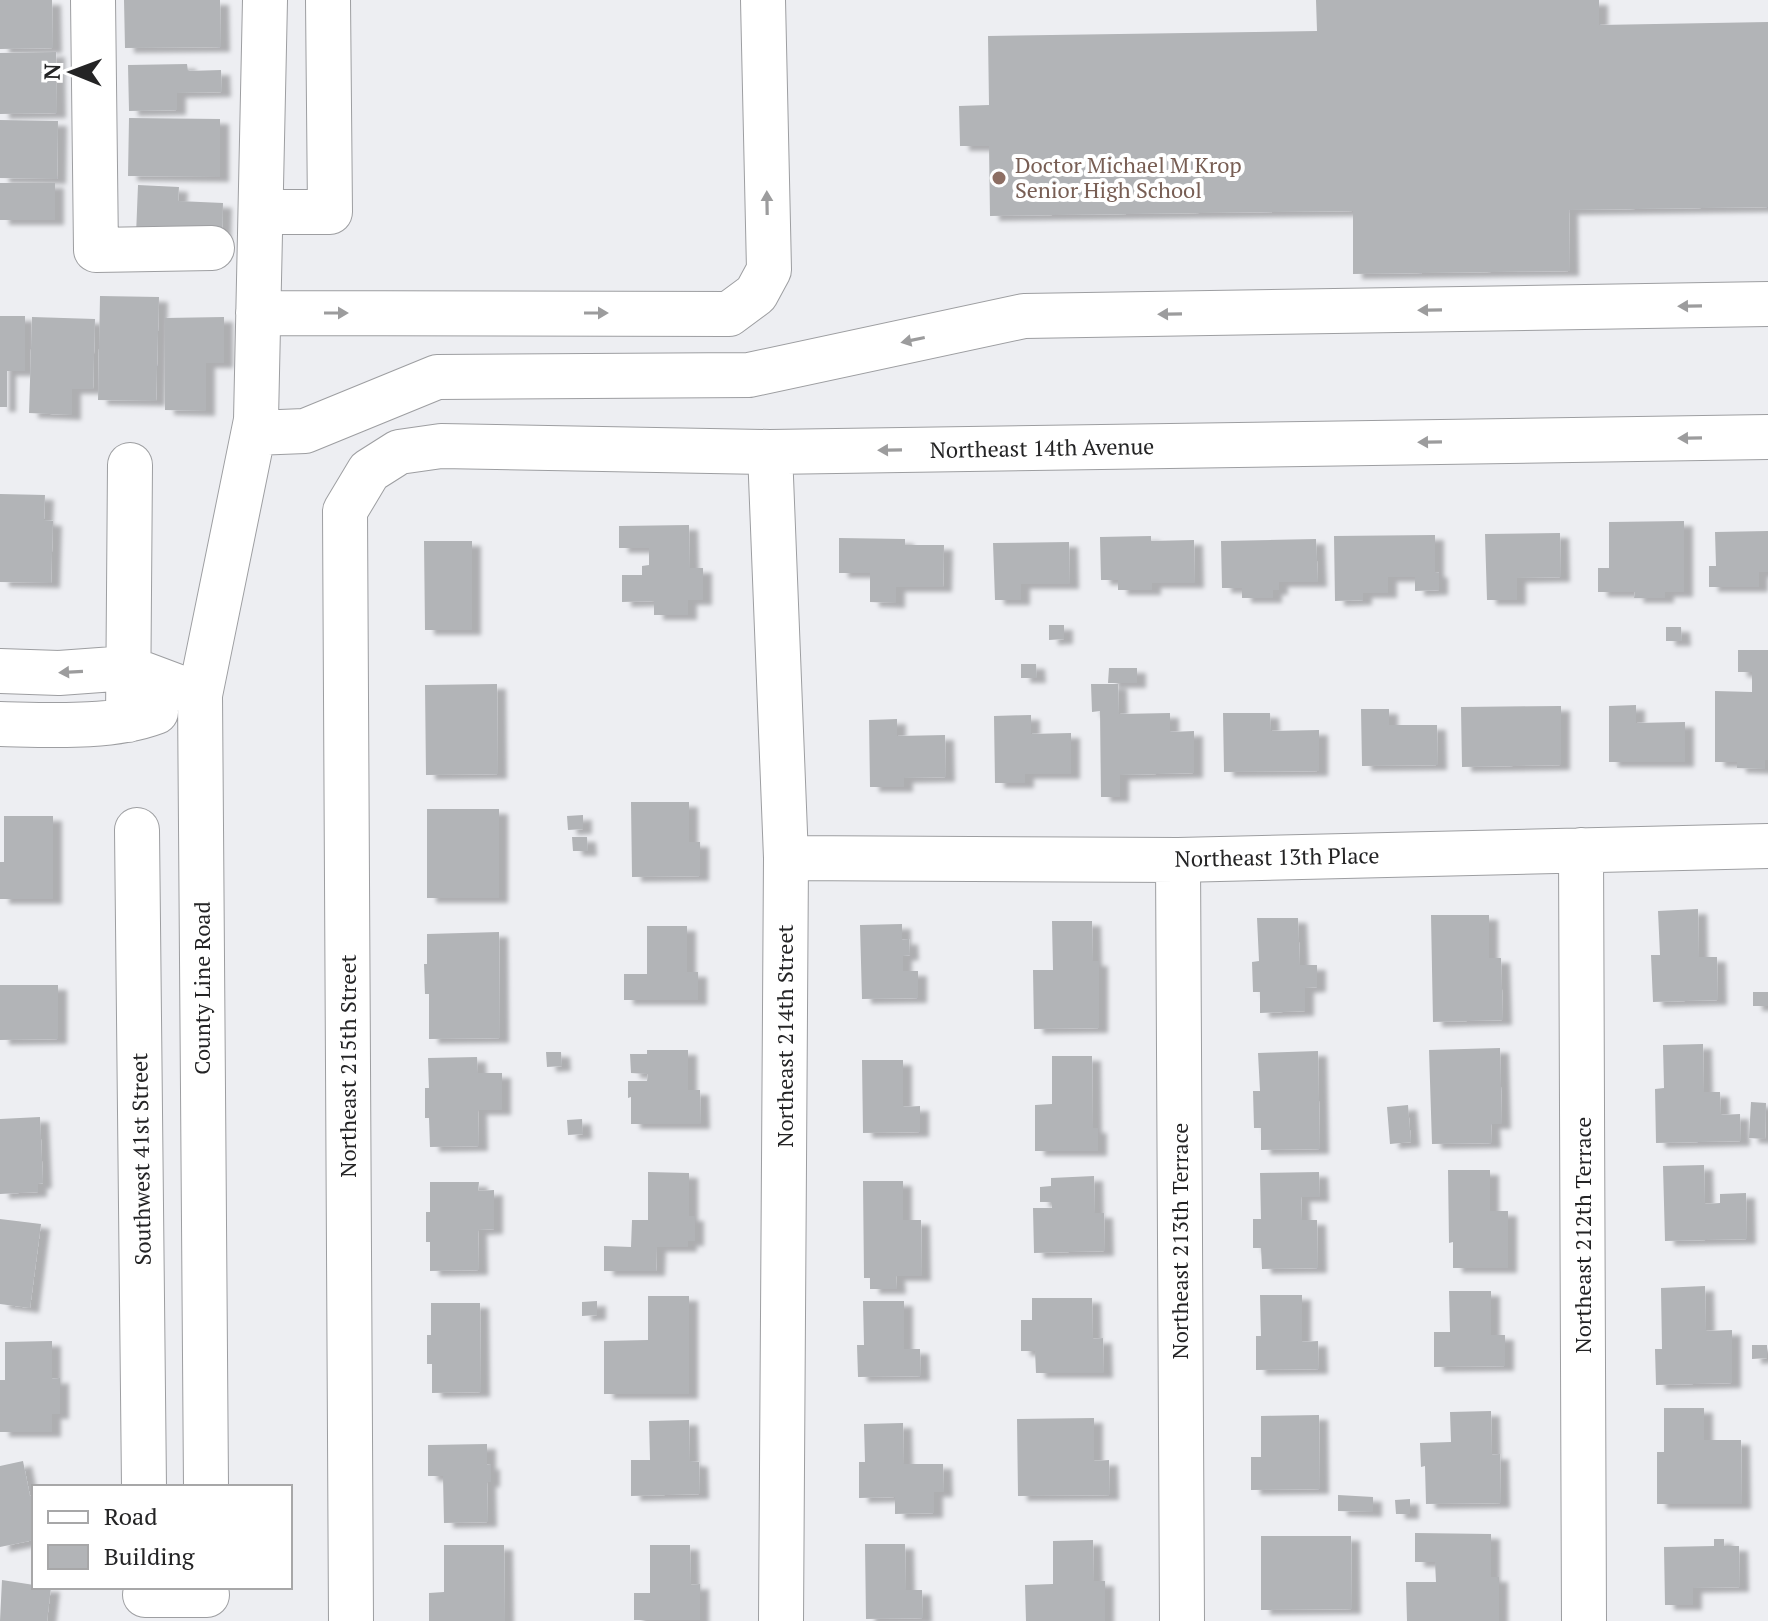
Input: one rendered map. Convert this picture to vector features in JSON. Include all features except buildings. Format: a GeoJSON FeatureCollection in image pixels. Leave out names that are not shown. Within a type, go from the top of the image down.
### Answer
{"type":"FeatureCollection","features":[{"type":"Feature","properties":{"kind":"street"},"geometry":{"type":"LineString","coordinates":[[93,0],[96,250],[212,248]]}},
{"type":"Feature","properties":{"kind":"street","name":"County Line Road"},"geometry":{"type":"LineString","coordinates":[[206,1485],[200,695],[256,420],[265,0]]}},
{"type":"Feature","properties":{"kind":"street"},"geometry":{"type":"LineString","coordinates":[[261,212],[330,212],[328,0]]}},
{"type":"Feature","properties":{"kind":"street"},"geometry":{"type":"LineString","coordinates":[[258,313],[729,314],[756,294],[769,270],[763,0]]}},
{"type":"Feature","properties":{"kind":"street"},"geometry":{"type":"LineString","coordinates":[[254,433],[305,431],[437,377],[749,375],[1024,316],[1768,304]]}},
{"type":"Feature","properties":{"kind":"street","name":"Northeast 14th Avenue"},"geometry":{"type":"LineString","coordinates":[[345,511],[369,471],[399,452],[441,446],[770,452],[1768,437]]}},
{"type":"Feature","properties":{"kind":"street","name":"Northeast 214th Street"},"geometry":{"type":"LineString","coordinates":[[770,452],[786,858],[781,1621]]}},
{"type":"Feature","properties":{"kind":"street"},"geometry":{"type":"LineString","coordinates":[[128,720],[130,465]]}},
{"type":"Feature","properties":{"kind":"street","name":"Northeast 215th Street"},"geometry":{"type":"LineString","coordinates":[[345,511],[351,1621]]}},
{"type":"Feature","properties":{"kind":"street"},"geometry":{"type":"LineString","coordinates":[[0,671],[59,673],[128,668],[200,695]]}},
{"type":"Feature","properties":{"kind":"street"},"geometry":{"type":"LineString","coordinates":[[0,724],[61,725],[136,720],[200,695]]}},
{"type":"Feature","properties":{"kind":"street","name":"Southwest 41st Street"},"geometry":{"type":"LineString","coordinates":[[137,830],[144,1485]]}},
{"type":"Feature","properties":{"kind":"street","name":"Northeast 13th Place"},"geometry":{"type":"LineString","coordinates":[[786,858],[1178,860],[1768,846]]}},
{"type":"Feature","properties":{"kind":"street","name":"Northeast 212th Terrace"},"geometry":{"type":"LineString","coordinates":[[1581,850],[1584,1621]]}},
{"type":"Feature","properties":{"kind":"street","name":"Northeast 213th Terrace"},"geometry":{"type":"LineString","coordinates":[[1178,860],[1182,1621]]}},
{"type":"Feature","properties":{"kind":"street"},"geometry":{"type":"LineString","coordinates":[[145,1601],[207,1601]]}},
{"type":"Feature","properties":{"kind":"place","name":"Doctor Michael M Krop Senior High School"},"geometry":{"type":"Point","coordinates":[999,178]}}]}
